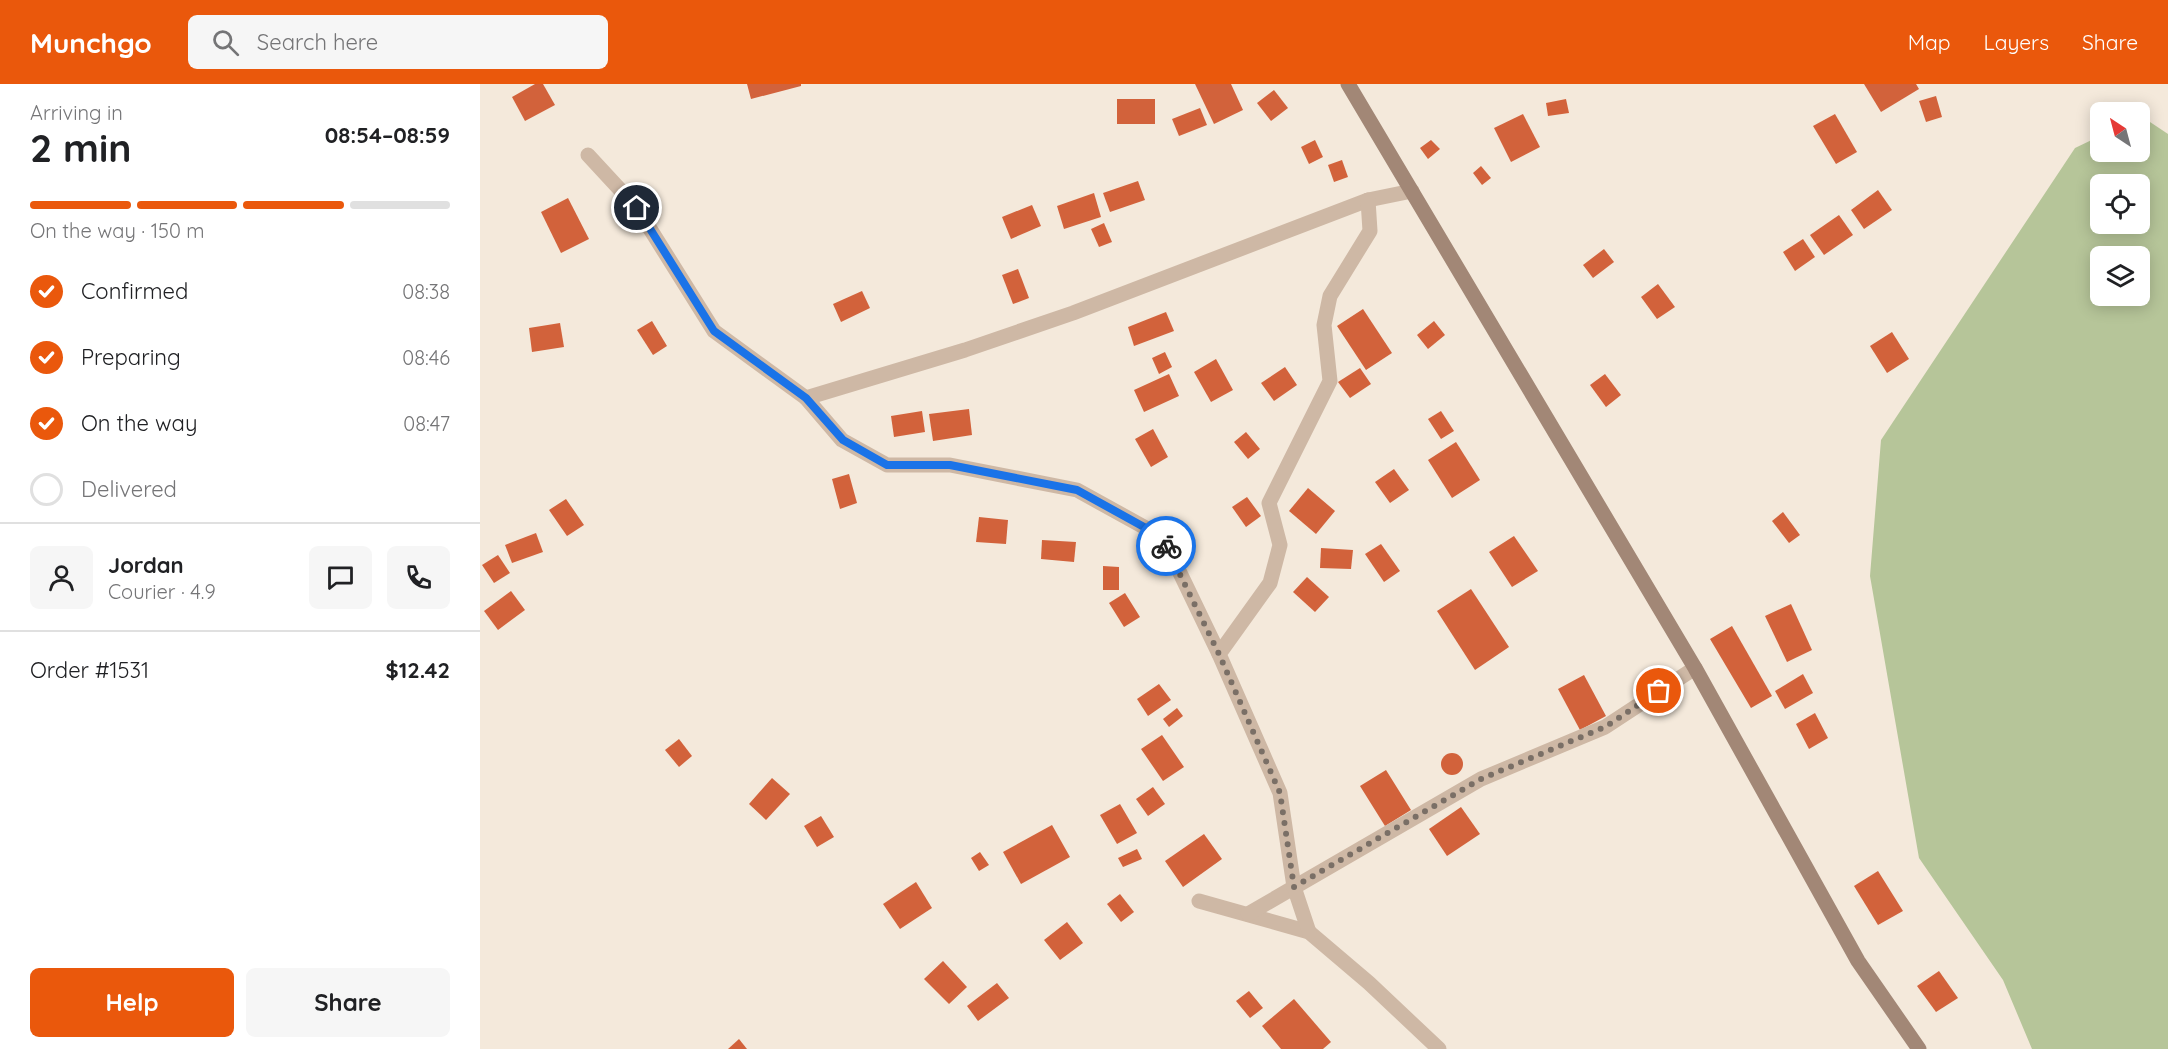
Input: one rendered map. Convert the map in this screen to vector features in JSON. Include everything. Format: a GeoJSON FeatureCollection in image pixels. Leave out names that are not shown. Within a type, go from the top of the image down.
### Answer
{"type":"FeatureCollection","features":[{"type":"Feature","properties":{"kind":"main road"},"geometry":{"type":"LineString","coordinates":[[1348,84],[1695,668],[1858,961],[1919,1049]]}},
{"type":"Feature","properties":{"kind":"street"},"geometry":{"type":"LineString","coordinates":[[588,155],[637,208],[714,331],[806,398],[843,440],[887,465],[950,465],[1077,490],[1153,532],[1168,548],[1219,654],[1280,793],[1294,887],[1309,932]]}},
{"type":"Feature","properties":{"kind":"street"},"geometry":{"type":"LineString","coordinates":[[806,398],[966,350],[1073,313],[1368,200],[1412,190]]}},
{"type":"Feature","properties":{"kind":"street"},"geometry":{"type":"LineString","coordinates":[[1219,654],[1270,583],[1280,545],[1269,503],[1330,381],[1324,325],[1330,296],[1370,231],[1368,200]]}},
{"type":"Feature","properties":{"kind":"street"},"geometry":{"type":"LineString","coordinates":[[1248,914],[1481,779],[1605,727],[1695,668]]}},
{"type":"Feature","properties":{"kind":"street"},"geometry":{"type":"LineString","coordinates":[[1199,901],[1309,932],[1369,983],[1439,1049]]}},
{"type":"Feature","properties":{"kind":"green space"},"geometry":{"type":"Polygon","coordinates":[[[2150,122],[2168,134],[2168,1049],[2032,1049],[2003,980],[1919,858],[1870,576],[1881,440],[2075,148],[2090,141],[2090,162],[2150,162],[2150,122]]]}},
{"type":"Feature","properties":{"kind":"building"},"geometry":{"type":"Polygon","coordinates":[[[535,84],[543,84],[555,105],[525,121],[512,97],[535,84]]]}},
{"type":"Feature","properties":{"kind":"building"},"geometry":{"type":"Polygon","coordinates":[[[747,84],[801,84],[801,86],[751,99],[747,84]]]}},
{"type":"Feature","properties":{"kind":"building"},"geometry":{"type":"Polygon","coordinates":[[[1195,84],[1231,84],[1243,110],[1214,124],[1195,84]]]}},
{"type":"Feature","properties":{"kind":"building"},"geometry":{"type":"Polygon","coordinates":[[[1864,84],[1916,84],[1919,89],[1881,112],[1864,84]]]}},
{"type":"Feature","properties":{"kind":"building"},"geometry":{"type":"Polygon","coordinates":[[[1274,90],[1288,108],[1271,121],[1257,103],[1274,90]]]}},
{"type":"Feature","properties":{"kind":"building"},"geometry":{"type":"Polygon","coordinates":[[[1936,96],[1942,117],[1926,122],[1919,101],[1936,96]]]}},
{"type":"Feature","properties":{"kind":"building"},"geometry":{"type":"Polygon","coordinates":[[[1117,99],[1155,99],[1155,124],[1117,124],[1117,99]]]}},
{"type":"Feature","properties":{"kind":"building"},"geometry":{"type":"Polygon","coordinates":[[[1566,99],[1569,113],[1548,116],[1546,103],[1566,99]]]}},
{"type":"Feature","properties":{"kind":"building"},"geometry":{"type":"Polygon","coordinates":[[[1200,108],[1207,125],[1179,136],[1172,119],[1200,108]]]}},
{"type":"Feature","properties":{"kind":"building"},"geometry":{"type":"Polygon","coordinates":[[[1523,114],[1540,147],[1511,162],[1494,128],[1523,114]]]}},
{"type":"Feature","properties":{"kind":"building"},"geometry":{"type":"Polygon","coordinates":[[[1835,114],[1857,152],[1836,164],[1813,126],[1835,114]]]}},
{"type":"Feature","properties":{"kind":"building"},"geometry":{"type":"Polygon","coordinates":[[[1315,140],[1323,157],[1309,164],[1301,147],[1315,140]]]}},
{"type":"Feature","properties":{"kind":"building"},"geometry":{"type":"Polygon","coordinates":[[[1431,140],[1440,149],[1428,159],[1420,148],[1431,140]]]}},
{"type":"Feature","properties":{"kind":"building"},"geometry":{"type":"Polygon","coordinates":[[[1342,160],[1348,177],[1334,182],[1328,165],[1342,160]]]}},
{"type":"Feature","properties":{"kind":"building"},"geometry":{"type":"Polygon","coordinates":[[[1481,166],[1491,178],[1482,185],[1473,173],[1481,166]]]}},
{"type":"Feature","properties":{"kind":"building"},"geometry":{"type":"Polygon","coordinates":[[[1138,181],[1145,200],[1110,212],[1103,193],[1138,181]]]}},
{"type":"Feature","properties":{"kind":"building"},"geometry":{"type":"Polygon","coordinates":[[[1878,190],[1892,210],[1864,229],[1851,210],[1878,190]]]}},
{"type":"Feature","properties":{"kind":"building"},"geometry":{"type":"Polygon","coordinates":[[[1094,193],[1101,217],[1064,229],[1057,206],[1094,193]]]}},
{"type":"Feature","properties":{"kind":"building"},"geometry":{"type":"Polygon","coordinates":[[[568,198],[589,239],[561,253],[541,212],[568,198]]]}},
{"type":"Feature","properties":{"kind":"building"},"geometry":{"type":"Polygon","coordinates":[[[1032,205],[1041,226],[1011,239],[1002,217],[1032,205]]]}},
{"type":"Feature","properties":{"kind":"building"},"geometry":{"type":"Polygon","coordinates":[[[1839,215],[1853,235],[1824,255],[1810,235],[1839,215]]]}},
{"type":"Feature","properties":{"kind":"building"},"geometry":{"type":"Polygon","coordinates":[[[1104,223],[1112,242],[1099,247],[1091,229],[1104,223]]]}},
{"type":"Feature","properties":{"kind":"building"},"geometry":{"type":"Polygon","coordinates":[[[1803,239],[1815,257],[1795,271],[1783,252],[1803,239]]]}},
{"type":"Feature","properties":{"kind":"building"},"geometry":{"type":"Polygon","coordinates":[[[1604,249],[1614,262],[1593,278],[1583,265],[1604,249]]]}},
{"type":"Feature","properties":{"kind":"building"},"geometry":{"type":"Polygon","coordinates":[[[1018,269],[1029,298],[1013,304],[1002,275],[1018,269]]]}},
{"type":"Feature","properties":{"kind":"building"},"geometry":{"type":"Polygon","coordinates":[[[1658,284],[1675,307],[1657,319],[1641,297],[1658,284]]]}},
{"type":"Feature","properties":{"kind":"building"},"geometry":{"type":"Polygon","coordinates":[[[862,291],[870,308],[841,322],[833,304],[862,291]]]}},
{"type":"Feature","properties":{"kind":"building"},"geometry":{"type":"Polygon","coordinates":[[[1363,309],[1392,353],[1366,370],[1337,326],[1363,309]]]}},
{"type":"Feature","properties":{"kind":"building"},"geometry":{"type":"Polygon","coordinates":[[[1166,312],[1174,331],[1134,346],[1128,327],[1166,312]]]}},
{"type":"Feature","properties":{"kind":"building"},"geometry":{"type":"Polygon","coordinates":[[[652,321],[667,346],[653,355],[637,330],[652,321]]]}},
{"type":"Feature","properties":{"kind":"building"},"geometry":{"type":"Polygon","coordinates":[[[1434,321],[1445,335],[1428,349],[1417,335],[1434,321]]]}},
{"type":"Feature","properties":{"kind":"building"},"geometry":{"type":"Polygon","coordinates":[[[560,323],[564,347],[532,352],[529,328],[560,323]]]}},
{"type":"Feature","properties":{"kind":"building"},"geometry":{"type":"Polygon","coordinates":[[[1892,332],[1909,359],[1887,373],[1870,346],[1892,332]]]}},
{"type":"Feature","properties":{"kind":"building"},"geometry":{"type":"Polygon","coordinates":[[[1165,352],[1172,367],[1159,374],[1152,358],[1165,352]]]}},
{"type":"Feature","properties":{"kind":"building"},"geometry":{"type":"Polygon","coordinates":[[[1216,359],[1233,390],[1211,402],[1194,372],[1216,359]]]}},
{"type":"Feature","properties":{"kind":"building"},"geometry":{"type":"Polygon","coordinates":[[[1285,367],[1297,385],[1274,401],[1261,383],[1285,367]]]}},
{"type":"Feature","properties":{"kind":"building"},"geometry":{"type":"Polygon","coordinates":[[[1360,368],[1371,384],[1350,398],[1338,382],[1360,368]]]}},
{"type":"Feature","properties":{"kind":"building"},"geometry":{"type":"Polygon","coordinates":[[[1169,374],[1179,396],[1144,412],[1134,390],[1169,374]]]}},
{"type":"Feature","properties":{"kind":"building"},"geometry":{"type":"Polygon","coordinates":[[[1605,374],[1621,395],[1606,407],[1590,385],[1605,374]]]}},
{"type":"Feature","properties":{"kind":"building"},"geometry":{"type":"Polygon","coordinates":[[[969,409],[972,435],[933,441],[929,414],[969,409]]]}},
{"type":"Feature","properties":{"kind":"building"},"geometry":{"type":"Polygon","coordinates":[[[922,411],[925,432],[894,437],[891,416],[922,411]]]}},
{"type":"Feature","properties":{"kind":"building"},"geometry":{"type":"Polygon","coordinates":[[[1441,411],[1454,431],[1441,439],[1428,419],[1441,411]]]}},
{"type":"Feature","properties":{"kind":"building"},"geometry":{"type":"Polygon","coordinates":[[[1153,429],[1168,457],[1151,467],[1135,439],[1153,429]]]}},
{"type":"Feature","properties":{"kind":"building"},"geometry":{"type":"Polygon","coordinates":[[[1246,432],[1260,449],[1248,459],[1234,442],[1246,432]]]}},
{"type":"Feature","properties":{"kind":"building"},"geometry":{"type":"Polygon","coordinates":[[[1456,442],[1480,480],[1452,498],[1428,460],[1456,442]]]}},
{"type":"Feature","properties":{"kind":"building"},"geometry":{"type":"Polygon","coordinates":[[[1394,469],[1409,490],[1390,503],[1375,482],[1394,469]]]}},
{"type":"Feature","properties":{"kind":"building"},"geometry":{"type":"Polygon","coordinates":[[[849,474],[857,503],[840,509],[832,479],[849,474]]]}},
{"type":"Feature","properties":{"kind":"building"},"geometry":{"type":"Polygon","coordinates":[[[1308,488],[1335,511],[1316,534],[1289,511],[1308,488]]]}},
{"type":"Feature","properties":{"kind":"building"},"geometry":{"type":"Polygon","coordinates":[[[1247,497],[1261,516],[1246,527],[1232,507],[1247,497]]]}},
{"type":"Feature","properties":{"kind":"building"},"geometry":{"type":"Polygon","coordinates":[[[566,499],[584,525],[567,536],[549,510],[566,499]]]}},
{"type":"Feature","properties":{"kind":"building"},"geometry":{"type":"Polygon","coordinates":[[[1783,512],[1800,535],[1789,543],[1772,521],[1783,512]]]}},
{"type":"Feature","properties":{"kind":"building"},"geometry":{"type":"Polygon","coordinates":[[[979,517],[1008,520],[1006,544],[976,542],[979,517]]]}},
{"type":"Feature","properties":{"kind":"building"},"geometry":{"type":"Polygon","coordinates":[[[536,533],[543,552],[512,563],[505,545],[536,533]]]}},
{"type":"Feature","properties":{"kind":"building"},"geometry":{"type":"Polygon","coordinates":[[[1514,536],[1538,571],[1512,587],[1489,552],[1514,536]]]}},
{"type":"Feature","properties":{"kind":"building"},"geometry":{"type":"Polygon","coordinates":[[[1042,540],[1076,542],[1074,562],[1041,559],[1042,540]]]}},
{"type":"Feature","properties":{"kind":"building"},"geometry":{"type":"Polygon","coordinates":[[[1381,544],[1400,571],[1384,582],[1365,554],[1381,544]]]}},
{"type":"Feature","properties":{"kind":"building"},"geometry":{"type":"Polygon","coordinates":[[[1321,548],[1353,550],[1351,569],[1320,568],[1321,548]]]}},
{"type":"Feature","properties":{"kind":"building"},"geometry":{"type":"Polygon","coordinates":[[[498,555],[510,573],[494,583],[482,565],[498,555]]]}},
{"type":"Feature","properties":{"kind":"building"},"geometry":{"type":"Polygon","coordinates":[[[1103,566],[1119,567],[1119,590],[1103,590],[1103,566]]]}},
{"type":"Feature","properties":{"kind":"building"},"geometry":{"type":"Polygon","coordinates":[[[1307,577],[1329,597],[1315,612],[1293,592],[1307,577]]]}},
{"type":"Feature","properties":{"kind":"building"},"geometry":{"type":"Polygon","coordinates":[[[1471,589],[1509,647],[1475,670],[1437,611],[1471,589]]]}},
{"type":"Feature","properties":{"kind":"building"},"geometry":{"type":"Polygon","coordinates":[[[511,591],[525,610],[498,630],[484,611],[511,591]]]}},
{"type":"Feature","properties":{"kind":"building"},"geometry":{"type":"Polygon","coordinates":[[[1125,593],[1140,617],[1124,627],[1109,603],[1125,593]]]}},
{"type":"Feature","properties":{"kind":"building"},"geometry":{"type":"Polygon","coordinates":[[[1791,604],[1812,650],[1787,662],[1765,616],[1791,604]]]}},
{"type":"Feature","properties":{"kind":"building"},"geometry":{"type":"Polygon","coordinates":[[[1732,626],[1772,696],[1751,708],[1710,639],[1732,626]]]}},
{"type":"Feature","properties":{"kind":"building"},"geometry":{"type":"Polygon","coordinates":[[[1803,674],[1813,693],[1785,709],[1775,691],[1803,674]]]}},
{"type":"Feature","properties":{"kind":"building"},"geometry":{"type":"Polygon","coordinates":[[[1584,675],[1606,716],[1580,730],[1558,689],[1584,675]]]}},
{"type":"Feature","properties":{"kind":"building"},"geometry":{"type":"Polygon","coordinates":[[[1159,684],[1171,700],[1148,716],[1137,699],[1159,684]]]}},
{"type":"Feature","properties":{"kind":"building"},"geometry":{"type":"Polygon","coordinates":[[[1177,708],[1183,716],[1169,727],[1163,719],[1177,708]]]}},
{"type":"Feature","properties":{"kind":"building"},"geometry":{"type":"Polygon","coordinates":[[[1815,713],[1828,738],[1809,749],[1796,724],[1815,713]]]}},
{"type":"Feature","properties":{"kind":"building"},"geometry":{"type":"Polygon","coordinates":[[[1162,735],[1184,767],[1163,781],[1141,749],[1162,735]]]}},
{"type":"Feature","properties":{"kind":"building"},"geometry":{"type":"Polygon","coordinates":[[[679,739],[692,756],[679,767],[665,750],[679,739]]]}},
{"type":"Feature","properties":{"kind":"building"},"geometry":{"type":"Polygon","coordinates":[[[1452,753],[1460,756],[1463,764],[1460,772],[1452,775],[1444,772],[1441,764],[1444,756],[1452,753]]]}},
{"type":"Feature","properties":{"kind":"building"},"geometry":{"type":"Polygon","coordinates":[[[1386,770],[1411,810],[1385,826],[1360,786],[1386,770]]]}},
{"type":"Feature","properties":{"kind":"building"},"geometry":{"type":"Polygon","coordinates":[[[772,778],[790,794],[766,820],[749,804],[772,778]]]}},
{"type":"Feature","properties":{"kind":"building"},"geometry":{"type":"Polygon","coordinates":[[[1153,787],[1165,804],[1148,816],[1136,799],[1153,787]]]}},
{"type":"Feature","properties":{"kind":"building"},"geometry":{"type":"Polygon","coordinates":[[[1120,804],[1137,833],[1117,844],[1100,815],[1120,804]]]}},
{"type":"Feature","properties":{"kind":"building"},"geometry":{"type":"Polygon","coordinates":[[[1461,807],[1480,834],[1447,856],[1429,829],[1461,807]]]}},
{"type":"Feature","properties":{"kind":"building"},"geometry":{"type":"Polygon","coordinates":[[[821,816],[834,837],[817,847],[804,826],[821,816]]]}},
{"type":"Feature","properties":{"kind":"building"},"geometry":{"type":"Polygon","coordinates":[[[1052,825],[1070,857],[1021,884],[1003,852],[1052,825]]]}},
{"type":"Feature","properties":{"kind":"building"},"geometry":{"type":"Polygon","coordinates":[[[1204,834],[1222,859],[1183,887],[1165,861],[1204,834]]]}},
{"type":"Feature","properties":{"kind":"building"},"geometry":{"type":"Polygon","coordinates":[[[1137,849],[1142,859],[1123,867],[1118,858],[1137,849]]]}},
{"type":"Feature","properties":{"kind":"building"},"geometry":{"type":"Polygon","coordinates":[[[980,852],[989,865],[979,871],[971,858],[980,852]]]}},
{"type":"Feature","properties":{"kind":"building"},"geometry":{"type":"Polygon","coordinates":[[[1878,871],[1903,911],[1878,925],[1854,886],[1878,871]]]}},
{"type":"Feature","properties":{"kind":"building"},"geometry":{"type":"Polygon","coordinates":[[[916,882],[932,908],[900,929],[883,904],[916,882]]]}},
{"type":"Feature","properties":{"kind":"building"},"geometry":{"type":"Polygon","coordinates":[[[1120,894],[1134,912],[1121,922],[1107,904],[1120,894]]]}},
{"type":"Feature","properties":{"kind":"building"},"geometry":{"type":"Polygon","coordinates":[[[1067,922],[1083,943],[1060,960],[1044,940],[1067,922]]]}},
{"type":"Feature","properties":{"kind":"building"},"geometry":{"type":"Polygon","coordinates":[[[943,961],[967,987],[949,1004],[924,979],[943,961]]]}},
{"type":"Feature","properties":{"kind":"building"},"geometry":{"type":"Polygon","coordinates":[[[1939,971],[1958,998],[1936,1012],[1917,986],[1939,971]]]}},
{"type":"Feature","properties":{"kind":"building"},"geometry":{"type":"Polygon","coordinates":[[[997,983],[1009,998],[978,1021],[967,1006],[997,983]]]}},
{"type":"Feature","properties":{"kind":"building"},"geometry":{"type":"Polygon","coordinates":[[[1249,991],[1263,1008],[1250,1018],[1236,1001],[1249,991]]]}},
{"type":"Feature","properties":{"kind":"building"},"geometry":{"type":"Polygon","coordinates":[[[1294,999],[1331,1042],[1323,1049],[1281,1049],[1262,1026],[1294,999]]]}},
{"type":"Feature","properties":{"kind":"building"},"geometry":{"type":"Polygon","coordinates":[[[739,1039],[747,1049],[728,1049],[739,1039]]]}},
{"type":"Feature","properties":{"kind":"way so far"},"geometry":{"type":"LineString","coordinates":[[1166,546],[1219,654],[1280,793],[1294,887],[1481,779],[1605,727],[1659,691]]}},
{"type":"Feature","properties":{"kind":"route"},"geometry":{"type":"LineString","coordinates":[[637,208],[714,331],[806,398],[843,440],[887,465],[950,465],[1077,490],[1153,532],[1166,546]]}}]}
